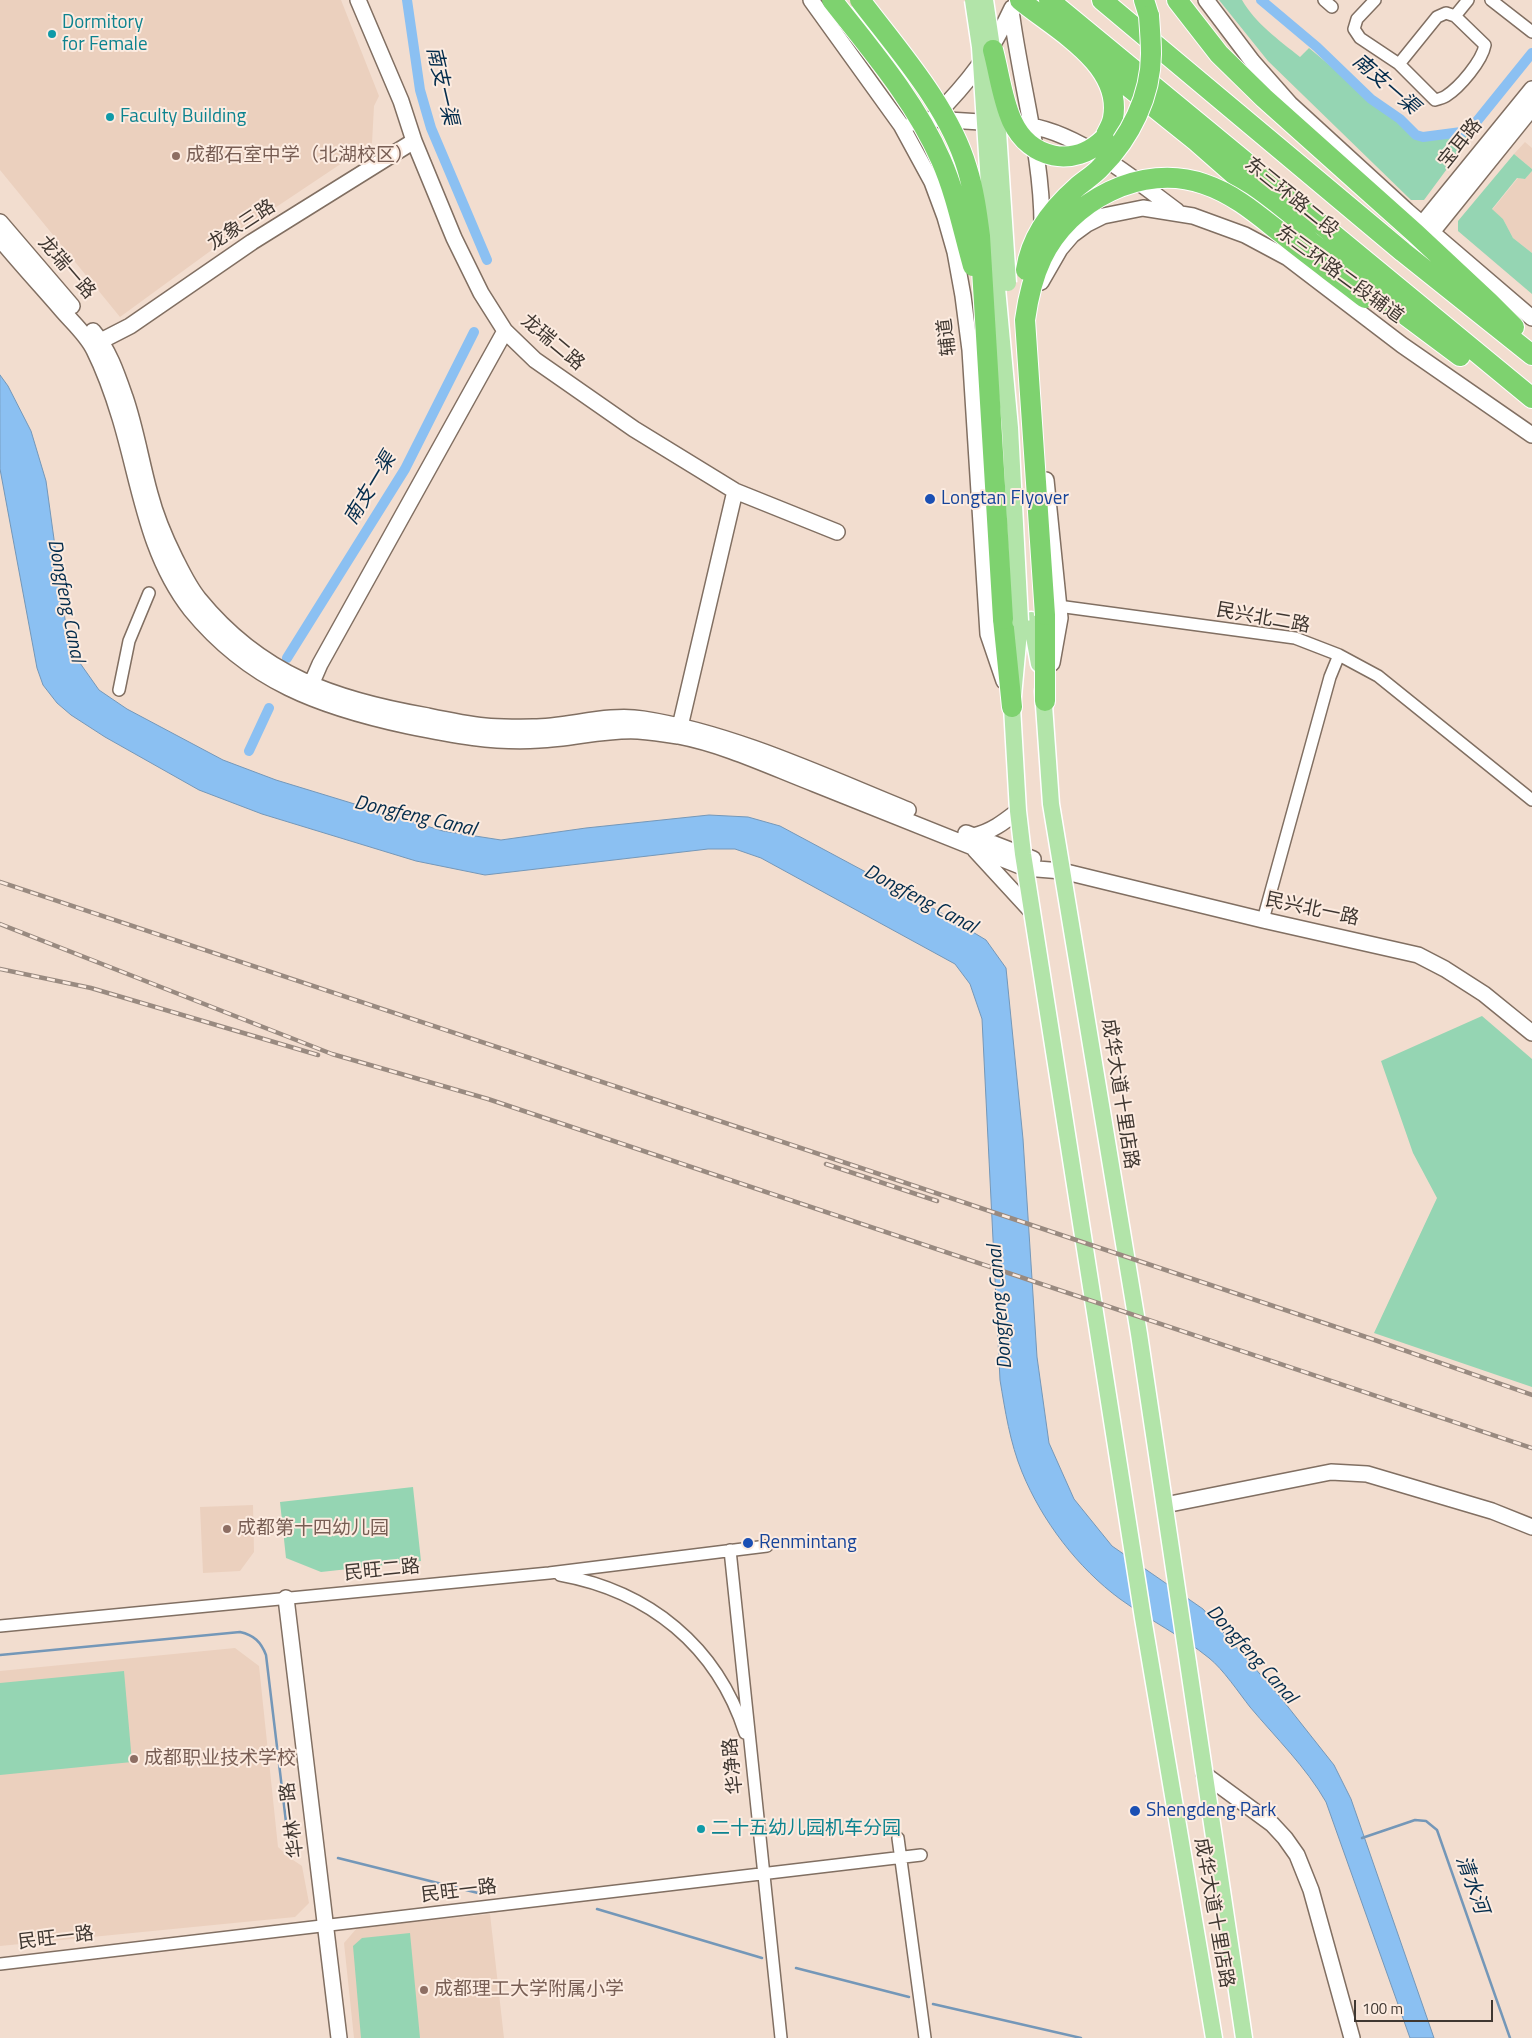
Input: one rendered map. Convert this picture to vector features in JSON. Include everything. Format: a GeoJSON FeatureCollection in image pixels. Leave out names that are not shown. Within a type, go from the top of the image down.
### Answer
{"type":"FeatureCollection","features":[{"type":"Feature","properties":{"kind":"highway"},"geometry":{"type":"LineString","coordinates":[[832,0],[900,88],[927,131],[952,190],[984,302]]}},
{"type":"Feature","properties":{"kind":"highway"},"geometry":{"type":"LineString","coordinates":[[860,0],[930,94],[952,132],[967,166],[975,200],[980,236],[984,302],[1045,701]]}},
{"type":"Feature","properties":{"kind":"highway","name":"东三环路二段"},"geometry":{"type":"LineString","coordinates":[[1049,0],[1372,286],[1532,398]]}},
{"type":"Feature","properties":{"kind":"highway","name":"东三环路二段"},"geometry":{"type":"LineString","coordinates":[[1102,0],[1403,252],[1532,355]]}},
{"type":"Feature","properties":{"kind":"highway"},"geometry":{"type":"LineString","coordinates":[[1012,707],[1031,616],[1023,287],[1028,256],[1038,234],[1052,211],[1101,167],[1130,129],[1139,111],[1148,82],[1151,56],[1149,16],[1144,0]]}},
{"type":"Feature","properties":{"kind":"highway"},"geometry":{"type":"LineString","coordinates":[[1177,0],[1219,54],[1264,98],[1423,230],[1532,348]]}},
{"type":"Feature","properties":{"kind":"highway"},"geometry":{"type":"LineString","coordinates":[[1191,0],[1229,48],[1264,98]]}},
{"type":"Feature","properties":{"kind":"highway"},"geometry":{"type":"LineString","coordinates":[[1016,3],[1095,60],[1196,141],[1312,242],[1372,286],[1403,323],[1532,398]]}},
{"type":"Feature","properties":{"kind":"highway"},"geometry":{"type":"LineString","coordinates":[[993,50],[1012,121],[1019,132],[1036,149],[1056,157],[1072,157],[1097,146],[1104,139],[1113,118],[1113,93],[1108,79],[1095,60]]}},
{"type":"Feature","properties":{"kind":"highway"},"geometry":{"type":"LineString","coordinates":[[1025,320],[1030,285],[1042,256],[1075,214],[1099,196],[1129,183],[1156,178],[1180,178],[1204,183],[1226,193],[1372,286]]}},
{"type":"Feature","properties":{"kind":"main road"},"geometry":{"type":"LineString","coordinates":[[972,0],[980,47],[993,245],[1010,428],[1031,616]]}},
{"type":"Feature","properties":{"kind":"main road"},"geometry":{"type":"LineString","coordinates":[[985,0],[993,50],[1031,616]]}},
{"type":"Feature","properties":{"kind":"main road","name":"成华大道十里店路"},"geometry":{"type":"LineString","coordinates":[[1045,701],[1051,804],[1139,1334],[1244,2038]]}},
{"type":"Feature","properties":{"kind":"main road"},"geometry":{"type":"LineString","coordinates":[[1012,707],[1018,811],[1032,912]]}},
{"type":"Feature","properties":{"kind":"main road","name":"成华大道十里店路"},"geometry":{"type":"LineString","coordinates":[[1032,912],[1143,1618],[1214,2038]]}},
{"type":"Feature","properties":{"kind":"street","name":"龙瑞二路"},"geometry":{"type":"LineString","coordinates":[[358,0],[401,102],[414,141],[462,254],[481,293],[505,331],[535,360],[634,429],[735,491],[837,532]]}},
{"type":"Feature","properties":{"kind":"street","name":"辅道"},"geometry":{"type":"LineString","coordinates":[[811,0],[901,125],[932,182],[945,217],[963,296],[970,350],[988,634],[1012,707]]}},
{"type":"Feature","properties":{"kind":"street"},"geometry":{"type":"LineString","coordinates":[[1206,0],[1252,61],[1290,104],[1423,230],[1532,318]]}},
{"type":"Feature","properties":{"kind":"street"},"geometry":{"type":"LineString","coordinates":[[1375,0],[1357,19],[1354,29],[1360,38],[1399,64],[1435,100],[1446,97],[1466,77],[1484,53],[1485,45],[1455,16],[1446,13],[1436,17],[1399,64]]}},
{"type":"Feature","properties":{"kind":"street"},"geometry":{"type":"LineString","coordinates":[[1455,16],[1468,0]]}},
{"type":"Feature","properties":{"kind":"street"},"geometry":{"type":"LineString","coordinates":[[1490,0],[1532,32]]}},
{"type":"Feature","properties":{"kind":"street"},"geometry":{"type":"LineString","coordinates":[[932,119],[969,80],[988,55],[1016,3]]}},
{"type":"Feature","properties":{"kind":"street"},"geometry":{"type":"LineString","coordinates":[[1016,3],[1042,219],[1041,282],[1035,314],[1035,331],[1048,504],[1031,616]]}},
{"type":"Feature","properties":{"kind":"street","name":"宝耳路"},"geometry":{"type":"LineString","coordinates":[[1423,230],[1532,89]]}},
{"type":"Feature","properties":{"kind":"street","name":"宝耳路"},"geometry":{"type":"LineString","coordinates":[[1423,230],[1532,108]]}},
{"type":"Feature","properties":{"kind":"street"},"geometry":{"type":"LineString","coordinates":[[901,125],[932,119],[1031,126],[1062,136],[1085,147],[1124,172],[1180,213]]}},
{"type":"Feature","properties":{"kind":"street","name":"龙象三路"},"geometry":{"type":"LineString","coordinates":[[97,343],[130,326],[252,242],[414,141]]}},
{"type":"Feature","properties":{"kind":"street","name":"东三环路二段辅道"},"geometry":{"type":"LineString","coordinates":[[1041,282],[1060,249],[1072,235],[1086,224],[1103,216],[1143,208],[1180,213],[1214,223],[1245,235],[1288,258],[1402,345],[1532,435]]}},
{"type":"Feature","properties":{"kind":"street","name":"龙瑞一路"},"geometry":{"type":"LineString","coordinates":[[0,222],[97,343]]}},
{"type":"Feature","properties":{"kind":"street","name":"龙瑞一路"},"geometry":{"type":"LineString","coordinates":[[0,239],[97,343]]}},
{"type":"Feature","properties":{"kind":"street"},"geometry":{"type":"LineString","coordinates":[[308,691],[324,655],[505,331]]}},
{"type":"Feature","properties":{"kind":"street","name":"民兴北一路"},"geometry":{"type":"LineString","coordinates":[[97,343],[118,374],[130,410],[150,495],[163,534],[182,573],[197,597],[224,628],[256,655],[291,676],[308,691],[334,708],[429,731],[483,739],[540,740],[637,731],[679,731],[706,743],[1024,861],[1263,920],[1418,955],[1445,969],[1484,994],[1532,1033]]}},
{"type":"Feature","properties":{"kind":"street"},"geometry":{"type":"LineString","coordinates":[[679,731],[735,491]]}},
{"type":"Feature","properties":{"kind":"street"},"geometry":{"type":"LineString","coordinates":[[118,690],[129,641],[149,593]]}},
{"type":"Feature","properties":{"kind":"street","name":"民兴北二路"},"geometry":{"type":"LineString","coordinates":[[1031,616],[1295,638],[1339,655],[1378,676],[1532,800]]}},
{"type":"Feature","properties":{"kind":"street"},"geometry":{"type":"LineString","coordinates":[[1263,920],[1330,677],[1339,655]]}},
{"type":"Feature","properties":{"kind":"street"},"geometry":{"type":"LineString","coordinates":[[1018,811],[972,841],[1032,912]]}},
{"type":"Feature","properties":{"kind":"street"},"geometry":{"type":"LineString","coordinates":[[1164,1505],[1331,1472],[1367,1474],[1492,1511],[1532,1528]]}},
{"type":"Feature","properties":{"kind":"street","name":"民旺二路"},"geometry":{"type":"LineString","coordinates":[[0,1626],[549,1573],[767,1546]]}},
{"type":"Feature","properties":{"kind":"street","name":"华净路"},"geometry":{"type":"LineString","coordinates":[[730,1550],[781,2038]]}},
{"type":"Feature","properties":{"kind":"street"},"geometry":{"type":"LineString","coordinates":[[549,1573],[604,1586],[638,1601],[659,1613],[684,1634],[704,1655],[720,1678],[733,1702],[751,1754]]}},
{"type":"Feature","properties":{"kind":"street","name":"华林一路"},"geometry":{"type":"LineString","coordinates":[[286,1598],[339,2038]]}},
{"type":"Feature","properties":{"kind":"street"},"geometry":{"type":"LineString","coordinates":[[1204,1774],[1272,1824],[1297,1855],[1311,1890],[1352,2038]]}},
{"type":"Feature","properties":{"kind":"street"},"geometry":{"type":"LineString","coordinates":[[898,1838],[925,2038]]}},
{"type":"Feature","properties":{"kind":"street","name":"民旺一路"},"geometry":{"type":"LineString","coordinates":[[0,1964],[921,1855]]}},
{"type":"Feature","properties":{"kind":"shaded area","name":"成都石室中学（北湖校区）"},"geometry":{"type":"Polygon","coordinates":[[[0,0],[341,0],[379,96],[374,106],[372,143],[209,252],[120,317],[0,170],[0,0]]]}},
{"type":"Feature","properties":{"kind":"shaded area"},"geometry":{"type":"Polygon","coordinates":[[[1525,142],[1532,148],[1532,169],[1514,154],[1525,142]]]}},
{"type":"Feature","properties":{"kind":"shaded area"},"geometry":{"type":"Polygon","coordinates":[[[1532,171],[1532,253],[1513,238],[1503,219],[1492,210],[1518,178],[1525,179],[1532,171]]]}},
{"type":"Feature","properties":{"kind":"shaded area","name":"成都第十四幼儿园"},"geometry":{"type":"Polygon","coordinates":[[[253,1505],[254,1552],[240,1571],[203,1573],[200,1507],[253,1505]]]}},
{"type":"Feature","properties":{"kind":"shaded area","name":"成都职业技术学校"},"geometry":{"type":"Polygon","coordinates":[[[235,1648],[259,1666],[278,1847],[302,1866],[309,1903],[295,1917],[0,1946],[0,1671],[235,1648]]]}},
{"type":"Feature","properties":{"kind":"shaded area","name":"成都理工大学附属小学"},"geometry":{"type":"Polygon","coordinates":[[[490,1914],[504,2038],[354,2038],[344,1943],[357,1928],[490,1914]]]}},
{"type":"Feature","properties":{"kind":"green space"},"geometry":{"type":"Polygon","coordinates":[[[1219,0],[1242,0],[1261,24],[1300,57],[1309,48],[1418,139],[1472,135],[1424,200],[1411,200],[1268,61],[1219,0]]]}},
{"type":"Feature","properties":{"kind":"green space"},"geometry":{"type":"Polygon","coordinates":[[[1514,154],[1532,171],[1525,179],[1517,178],[1492,209],[1503,219],[1513,238],[1532,253],[1532,294],[1458,231],[1458,221],[1514,154]]]}},
{"type":"Feature","properties":{"kind":"green space"},"geometry":{"type":"Polygon","coordinates":[[[1482,1016],[1532,1059],[1532,1387],[1374,1333],[1437,1198],[1413,1153],[1381,1061],[1482,1016]]]}},
{"type":"Feature","properties":{"kind":"green space"},"geometry":{"type":"Polygon","coordinates":[[[413,1487],[421,1561],[321,1572],[286,1558],[280,1502],[413,1487]]]}},
{"type":"Feature","properties":{"kind":"green space"},"geometry":{"type":"Polygon","coordinates":[[[124,1671],[132,1762],[0,1775],[0,1683],[124,1671]]]}},
{"type":"Feature","properties":{"kind":"green space"},"geometry":{"type":"Polygon","coordinates":[[[410,1933],[420,2038],[361,2038],[353,1946],[362,1938],[410,1933]]]}},
{"type":"Feature","properties":{"kind":"water","name":"Dongfeng Canal"},"geometry":{"type":"Polygon","coordinates":[[[0,375],[8,386],[31,431],[46,481],[65,619],[75,656],[99,690],[127,709],[223,760],[276,780],[443,831],[501,840],[586,828],[709,815],[748,817],[780,826],[933,908],[986,940],[1006,968],[1023,1139],[1037,1357],[1049,1443],[1074,1499],[1112,1546],[1203,1609],[1281,1698],[1334,1765],[1351,1799],[1434,2038],[1410,2038],[1326,1802],[1318,1789],[1214,1663],[1188,1642],[1120,1599],[1090,1573],[1051,1526],[1030,1490],[1011,1438],[1000,1380],[982,1019],[970,984],[955,964],[761,858],[735,849],[708,849],[485,875],[416,861],[262,814],[199,790],[105,737],[71,715],[57,703],[43,685],[37,668],[0,469],[0,375]]]}},
{"type":"Feature","properties":{"kind":"waterway","name":"南支一渠"},"geometry":{"type":"LineString","coordinates":[[407,0],[420,90],[431,128],[487,260]]}},
{"type":"Feature","properties":{"kind":"waterway","name":"南支一渠"},"geometry":{"type":"LineString","coordinates":[[1261,0],[1317,47],[1371,99],[1400,119],[1416,135],[1423,137],[1469,131],[1532,53]]}},
{"type":"Feature","properties":{"kind":"waterway","name":"南支一渠"},"geometry":{"type":"LineString","coordinates":[[287,658],[405,469],[474,332]]}},
{"type":"Feature","properties":{"kind":"waterway","name":"南支一渠"},"geometry":{"type":"LineString","coordinates":[[249,751],[269,708]]}},
{"type":"Feature","properties":{"kind":"waterway"},"geometry":{"type":"LineString","coordinates":[[0,1655],[240,1632],[253,1637],[262,1646],[266,1655],[286,1822],[292,1840],[299,1848]]}},
{"type":"Feature","properties":{"kind":"waterway","name":"清水河"},"geometry":{"type":"LineString","coordinates":[[1362,1838],[1415,1820],[1426,1821],[1437,1830],[1510,2038]]}},
{"type":"Feature","properties":{"kind":"waterway"},"geometry":{"type":"LineString","coordinates":[[338,1858],[478,1893]]}},
{"type":"Feature","properties":{"kind":"waterway"},"geometry":{"type":"LineString","coordinates":[[597,1909],[762,1958]]}},
{"type":"Feature","properties":{"kind":"waterway"},"geometry":{"type":"LineString","coordinates":[[796,1968],[909,1997]]}},
{"type":"Feature","properties":{"kind":"waterway"},"geometry":{"type":"LineString","coordinates":[[933,2004],[1081,2038]]}},
{"type":"Feature","properties":{"kind":"railway"},"geometry":{"type":"LineString","coordinates":[[0,882],[1369,1338],[1532,1395]]}},
{"type":"Feature","properties":{"kind":"railway"},"geometry":{"type":"LineString","coordinates":[[0,924],[332,1054],[488,1099],[1532,1448]]}},
{"type":"Feature","properties":{"kind":"railway"},"geometry":{"type":"LineString","coordinates":[[0,969],[91,988],[318,1055]]}},
{"type":"Feature","properties":{"kind":"railway"},"geometry":{"type":"LineString","coordinates":[[826,1164],[937,1201]]}},
{"type":"Feature","properties":{"kind":"place","name":"Dormitory for Female"},"geometry":{"type":"Point","coordinates":[52,34]}},
{"type":"Feature","properties":{"kind":"place","name":"Faculty Building"},"geometry":{"type":"Point","coordinates":[110,117]}},
{"type":"Feature","properties":{"kind":"place","name":"成都石室中学（北湖校区）"},"geometry":{"type":"Point","coordinates":[176,156]}},
{"type":"Feature","properties":{"kind":"place","name":"Longtan Flyover"},"geometry":{"type":"Point","coordinates":[930,499]}},
{"type":"Feature","properties":{"kind":"place","name":"成都第十四幼儿园"},"geometry":{"type":"Point","coordinates":[227,1529]}},
{"type":"Feature","properties":{"kind":"place","name":"Renmintang"},"geometry":{"type":"Point","coordinates":[748,1543]}},
{"type":"Feature","properties":{"kind":"place","name":"成都职业技术学校"},"geometry":{"type":"Point","coordinates":[134,1759]}},
{"type":"Feature","properties":{"kind":"place","name":"Shengdeng Park"},"geometry":{"type":"Point","coordinates":[1135,1811]}},
{"type":"Feature","properties":{"kind":"place","name":"二十五幼儿园机车分园"},"geometry":{"type":"Point","coordinates":[701,1829]}},
{"type":"Feature","properties":{"kind":"place","name":"成都理工大学附属小学"},"geometry":{"type":"Point","coordinates":[424,1990]}}]}
